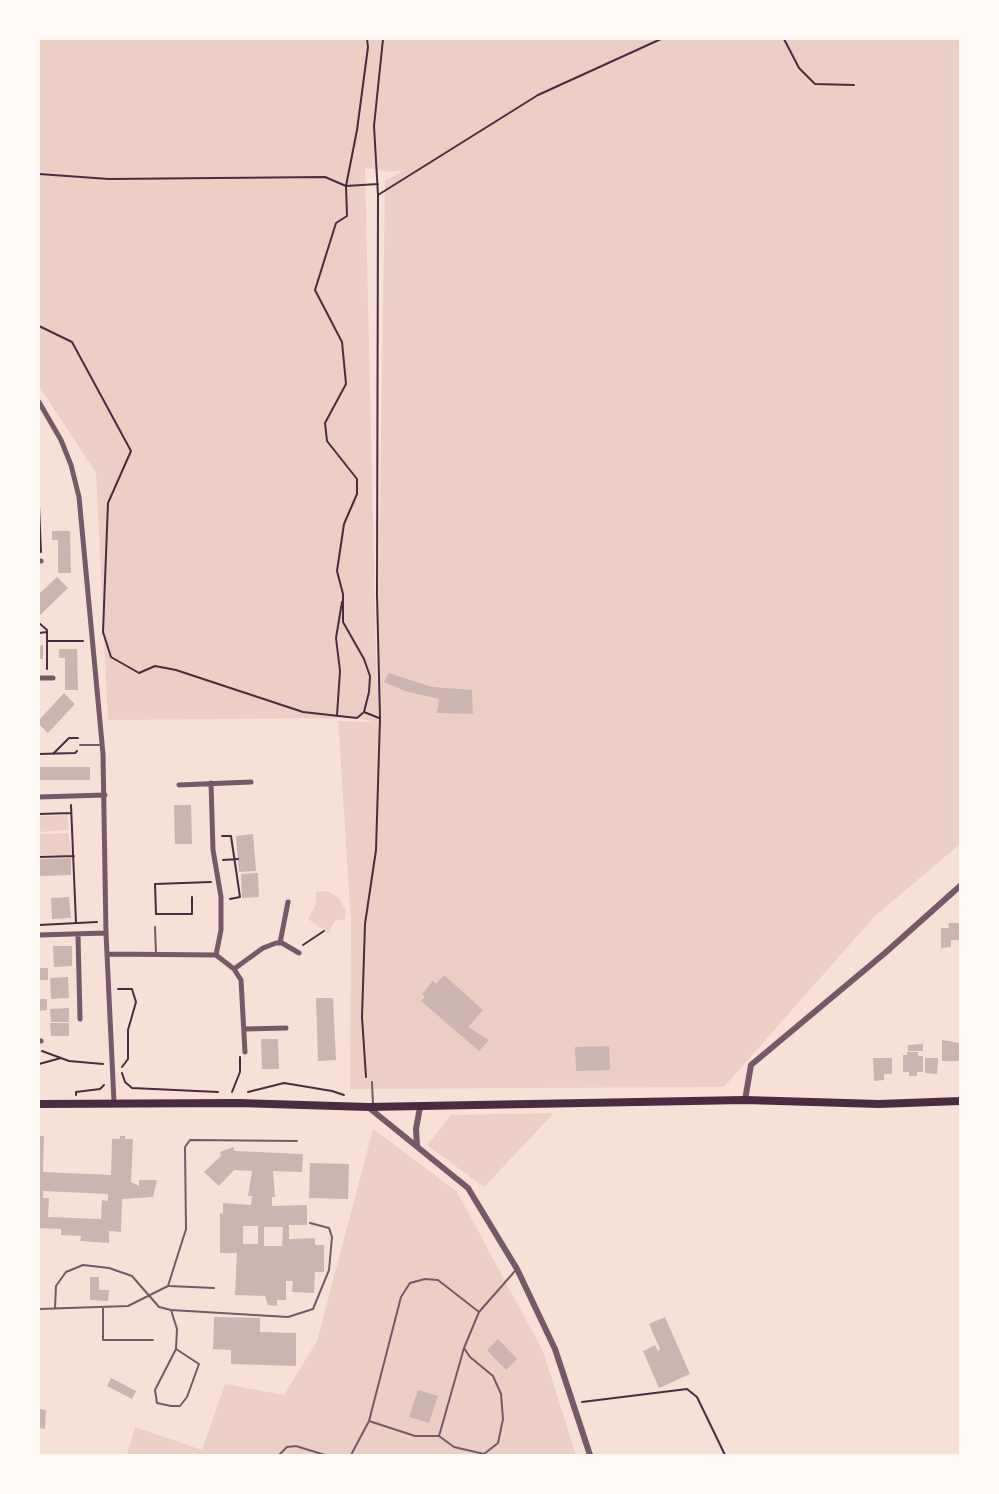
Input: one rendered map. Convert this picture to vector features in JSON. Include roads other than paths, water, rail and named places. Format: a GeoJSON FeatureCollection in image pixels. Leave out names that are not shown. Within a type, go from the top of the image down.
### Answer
{"type":"FeatureCollection","features":[{"type":"Feature","properties":{"kind":"main road"},"geometry":{"type":"LineString","coordinates":[[39,1104],[114,1102],[420,1107],[745,1100],[879,1104],[960,1101]]}},
{"type":"Feature","properties":{"kind":"street"},"geometry":{"type":"LineString","coordinates":[[39,402],[61,440],[71,465],[79,497],[105,795],[106,933],[114,1102]]}},
{"type":"Feature","properties":{"kind":"street"},"geometry":{"type":"LineString","coordinates":[[39,678],[50,678]]}},
{"type":"Feature","properties":{"kind":"street"},"geometry":{"type":"LineString","coordinates":[[179,785],[251,782]]}},
{"type":"Feature","properties":{"kind":"street"},"geometry":{"type":"LineString","coordinates":[[211,783],[213,836],[221,900],[221,930],[216,955]]}},
{"type":"Feature","properties":{"kind":"street"},"geometry":{"type":"LineString","coordinates":[[39,797],[105,795]]}},
{"type":"Feature","properties":{"kind":"street"},"geometry":{"type":"LineString","coordinates":[[745,1100],[751,1065],[885,953],[960,886]]}},
{"type":"Feature","properties":{"kind":"street"},"geometry":{"type":"LineString","coordinates":[[279,943],[288,902]]}},
{"type":"Feature","properties":{"kind":"street"},"geometry":{"type":"LineString","coordinates":[[39,935],[106,933]]}},
{"type":"Feature","properties":{"kind":"street"},"geometry":{"type":"LineString","coordinates":[[78,934],[80,1019]]}},
{"type":"Feature","properties":{"kind":"street"},"geometry":{"type":"LineString","coordinates":[[234,969],[263,948],[279,943],[298,952]]}},
{"type":"Feature","properties":{"kind":"street"},"geometry":{"type":"LineString","coordinates":[[107,954],[216,955],[234,969],[244,990],[245,1052]]}},
{"type":"Feature","properties":{"kind":"street"},"geometry":{"type":"LineString","coordinates":[[245,1029],[286,1028]]}},
{"type":"Feature","properties":{"kind":"street"},"geometry":{"type":"LineString","coordinates":[[371,1107],[468,1188],[517,1269],[555,1348],[590,1455]]}},
{"type":"Feature","properties":{"kind":"street"},"geometry":{"type":"LineString","coordinates":[[417,1146],[416,1130],[420,1107]]}},
{"type":"Feature","properties":{"kind":"lane"},"geometry":{"type":"LineString","coordinates":[[80,745],[102,745]]}},
{"type":"Feature","properties":{"kind":"lane"},"geometry":{"type":"LineString","coordinates":[[155,927],[156,954]]}},
{"type":"Feature","properties":{"kind":"lane"},"geometry":{"type":"LineString","coordinates":[[371,1107],[372,1082]]}},
{"type":"Feature","properties":{"kind":"lane"},"geometry":{"type":"LineString","coordinates":[[168,1286],[186,1229],[185,1147],[190,1140],[297,1142]]}},
{"type":"Feature","properties":{"kind":"lane"},"geometry":{"type":"LineString","coordinates":[[55,1308],[57,1286],[66,1272],[83,1265],[109,1268],[132,1276],[159,1306],[171,1310],[288,1317],[313,1309],[329,1270],[333,1237],[329,1228],[310,1223]]}},
{"type":"Feature","properties":{"kind":"lane"},"geometry":{"type":"LineString","coordinates":[[439,1436],[464,1348],[479,1312],[517,1269]]}},
{"type":"Feature","properties":{"kind":"lane"},"geometry":{"type":"LineString","coordinates":[[351,1455],[369,1421],[401,1297],[410,1284],[425,1279],[438,1280],[479,1312]]}},
{"type":"Feature","properties":{"kind":"lane"},"geometry":{"type":"LineString","coordinates":[[39,1309],[128,1306],[168,1286],[214,1288]]}},
{"type":"Feature","properties":{"kind":"lane"},"geometry":{"type":"LineString","coordinates":[[103,1308],[103,1340],[153,1340]]}},
{"type":"Feature","properties":{"kind":"lane"},"geometry":{"type":"LineString","coordinates":[[171,1310],[177,1329],[176,1349],[155,1390],[157,1403],[180,1406],[187,1396],[199,1364],[176,1349]]}},
{"type":"Feature","properties":{"kind":"lane"},"geometry":{"type":"LineString","coordinates":[[369,1421],[415,1436],[439,1436],[454,1447],[484,1455],[498,1443],[503,1419],[501,1394],[493,1376],[470,1357],[464,1348]]}},
{"type":"Feature","properties":{"kind":"lane"},"geometry":{"type":"LineString","coordinates":[[279,1455],[286,1447],[296,1446],[325,1455]]}}]}
